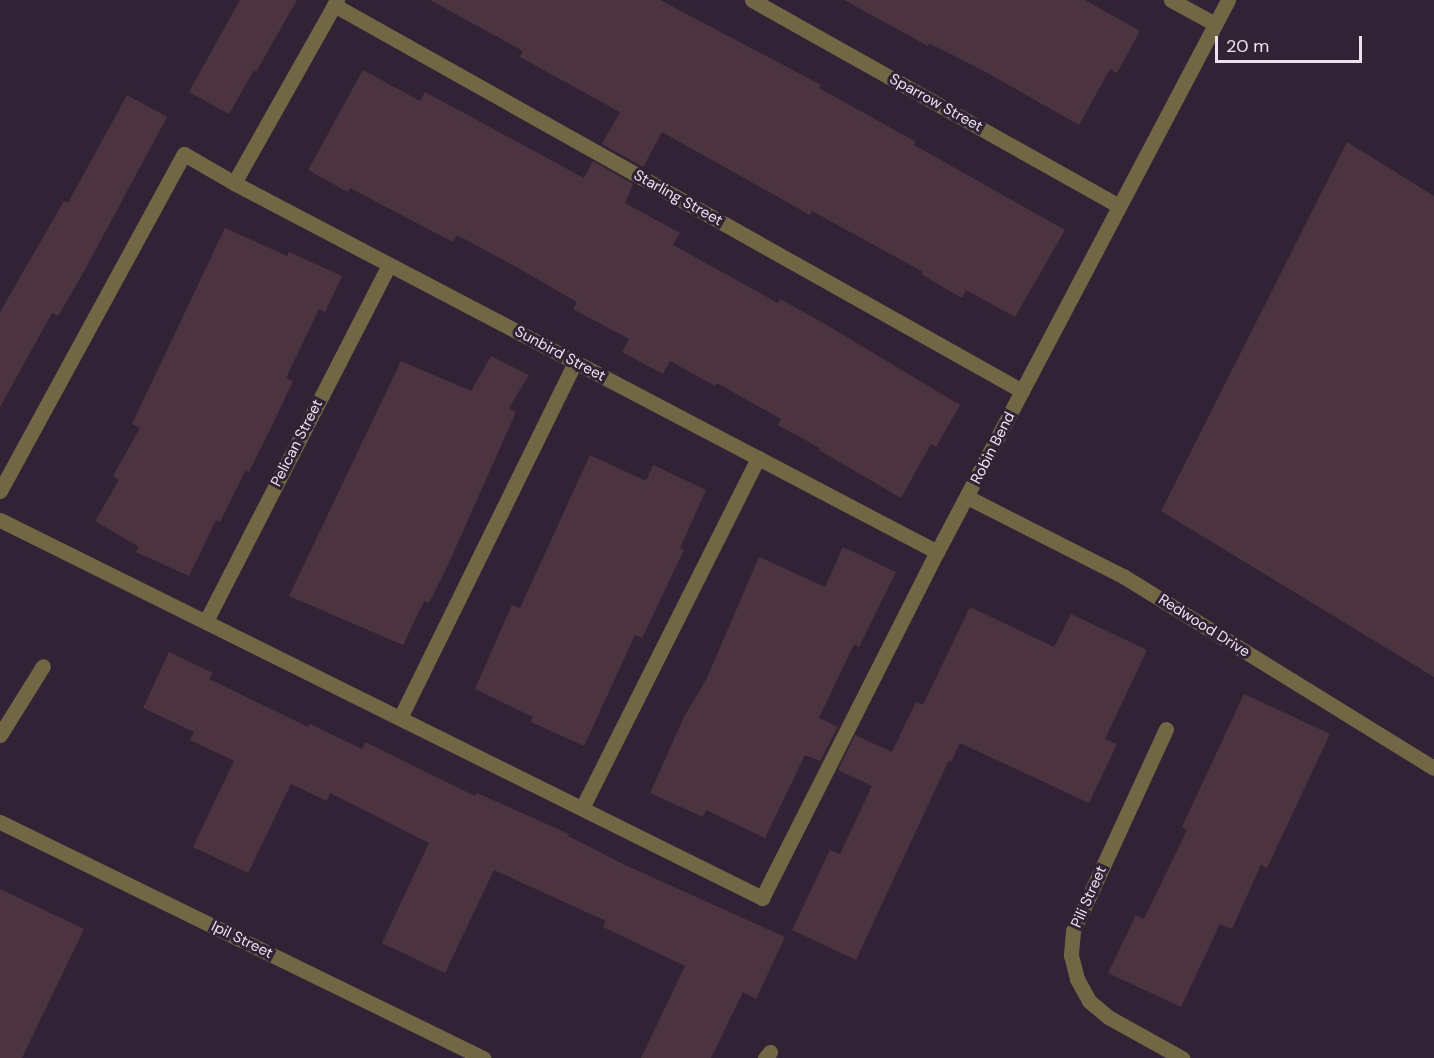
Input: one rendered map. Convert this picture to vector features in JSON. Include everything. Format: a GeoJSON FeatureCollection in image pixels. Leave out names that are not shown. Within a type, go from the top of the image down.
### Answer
{"type":"FeatureCollection","features":[{"type":"Feature","properties":{"kind":"street","name":"Sparrow Street"},"geometry":{"type":"LineString","coordinates":[[752,0],[1119,206]]}},
{"type":"Feature","properties":{"kind":"street"},"geometry":{"type":"LineString","coordinates":[[1171,0],[1215,24]]}},
{"type":"Feature","properties":{"kind":"street","name":"Robin Bend"},"geometry":{"type":"LineString","coordinates":[[582,808],[762,897],[937,552],[1228,0]]}},
{"type":"Feature","properties":{"kind":"street"},"geometry":{"type":"LineString","coordinates":[[234,183],[336,3]]}},
{"type":"Feature","properties":{"kind":"street","name":"Starling Street"},"geometry":{"type":"LineString","coordinates":[[336,3],[1022,391]]}},
{"type":"Feature","properties":{"kind":"street","name":"Sunbird Street"},"geometry":{"type":"LineString","coordinates":[[0,491],[184,154],[389,265],[937,552]]}},
{"type":"Feature","properties":{"kind":"street","name":"Pelican Street"},"geometry":{"type":"LineString","coordinates":[[206,621],[389,265]]}},
{"type":"Feature","properties":{"kind":"street"},"geometry":{"type":"LineString","coordinates":[[400,718],[574,362]]}},
{"type":"Feature","properties":{"kind":"street"},"geometry":{"type":"LineString","coordinates":[[0,520],[582,808],[758,458]]}},
{"type":"Feature","properties":{"kind":"street","name":"Redwood Drive"},"geometry":{"type":"LineString","coordinates":[[967,497],[1123,576],[1434,768]]}},
{"type":"Feature","properties":{"kind":"street"},"geometry":{"type":"LineString","coordinates":[[0,735],[43,666]]}},
{"type":"Feature","properties":{"kind":"street","name":"Pili Street"},"geometry":{"type":"LineString","coordinates":[[1166,729],[1073,931],[1071,955],[1077,979],[1089,1001],[1108,1017],[1182,1058]]}},
{"type":"Feature","properties":{"kind":"street","name":"Ipil Street"},"geometry":{"type":"LineString","coordinates":[[0,822],[483,1058]]}},
{"type":"Feature","properties":{"kind":"building"},"geometry":{"type":"Polygon","coordinates":[[[240,0],[297,0],[229,114],[189,92],[240,0]]]}},
{"type":"Feature","properties":{"kind":"building"},"geometry":{"type":"Polygon","coordinates":[[[430,0],[660,0],[821,85],[819,88],[916,142],[914,145],[1065,230],[1015,317],[966,290],[962,298],[921,274],[923,272],[812,211],[810,215],[662,132],[643,167],[602,144],[620,112],[520,57],[523,51],[430,0]]]}},
{"type":"Feature","properties":{"kind":"building"},"geometry":{"type":"Polygon","coordinates":[[[844,0],[1085,0],[1140,31],[1117,73],[1110,69],[1079,125],[984,71],[929,43],[928,46],[844,0]]]}},
{"type":"Feature","properties":{"kind":"building"},"geometry":{"type":"Polygon","coordinates":[[[363,70],[420,101],[425,92],[584,178],[593,161],[633,184],[625,203],[680,233],[673,245],[778,303],[780,299],[820,321],[960,405],[936,447],[931,444],[901,498],[778,425],[781,419],[717,383],[715,386],[670,361],[663,374],[622,352],[629,339],[573,309],[577,302],[511,264],[457,235],[453,242],[350,188],[348,192],[308,170],[363,70]]]}},
{"type":"Feature","properties":{"kind":"building"},"geometry":{"type":"Polygon","coordinates":[[[127,95],[167,117],[82,275],[58,316],[52,313],[0,407],[0,312],[64,201],[68,203],[127,95]]]}},
{"type":"Feature","properties":{"kind":"building"},"geometry":{"type":"Polygon","coordinates":[[[1347,142],[1434,196],[1434,677],[1161,511],[1347,142]]]}},
{"type":"Feature","properties":{"kind":"building"},"geometry":{"type":"Polygon","coordinates":[[[225,228],[287,256],[289,252],[342,276],[325,312],[319,309],[286,378],[293,381],[249,472],[245,471],[220,522],[216,520],[189,576],[136,552],[139,547],[95,521],[119,480],[113,476],[140,428],[132,424],[225,228]]]}},
{"type":"Feature","properties":{"kind":"building"},"geometry":{"type":"Polygon","coordinates":[[[491,356],[529,375],[509,408],[516,412],[447,567],[429,603],[424,601],[403,645],[289,596],[401,361],[471,391],[491,356]]]}},
{"type":"Feature","properties":{"kind":"building"},"geometry":{"type":"Polygon","coordinates":[[[590,455],[646,481],[653,465],[706,490],[680,548],[684,550],[642,638],[635,635],[584,746],[531,722],[533,717],[475,689],[512,605],[520,608],[590,455]]]}},
{"type":"Feature","properties":{"kind":"building"},"geometry":{"type":"Polygon","coordinates":[[[843,547],[896,572],[859,647],[854,644],[819,718],[838,727],[820,761],[805,755],[765,838],[706,810],[703,817],[650,793],[684,717],[706,680],[759,557],[825,587],[843,547]]]}},
{"type":"Feature","properties":{"kind":"building"},"geometry":{"type":"Polygon","coordinates":[[[970,607],[1054,647],[1071,614],[1147,650],[1105,739],[1117,744],[1089,803],[960,743],[951,762],[949,760],[856,960],[792,930],[830,850],[840,854],[872,786],[838,770],[855,735],[892,752],[916,702],[923,705],[970,607]]]}},
{"type":"Feature","properties":{"kind":"building"},"geometry":{"type":"Polygon","coordinates":[[[169,652],[213,673],[209,679],[308,727],[310,724],[362,749],[365,742],[475,796],[477,793],[569,834],[568,836],[625,865],[785,937],[756,999],[743,992],[711,1058],[641,1058],[685,966],[603,927],[606,921],[494,870],[445,973],[382,943],[429,843],[330,793],[327,801],[291,784],[248,873],[193,847],[234,761],[190,740],[194,732],[143,708],[169,652]]]}},
{"type":"Feature","properties":{"kind":"building"},"geometry":{"type":"Polygon","coordinates":[[[1244,694],[1330,734],[1267,868],[1261,865],[1232,929],[1220,924],[1181,1007],[1108,973],[1136,915],[1144,919],[1187,830],[1182,827],[1244,694]]]}},
{"type":"Feature","properties":{"kind":"building"},"geometry":{"type":"Polygon","coordinates":[[[0,889],[84,929],[22,1058],[0,1058],[0,889]]]}}]}
